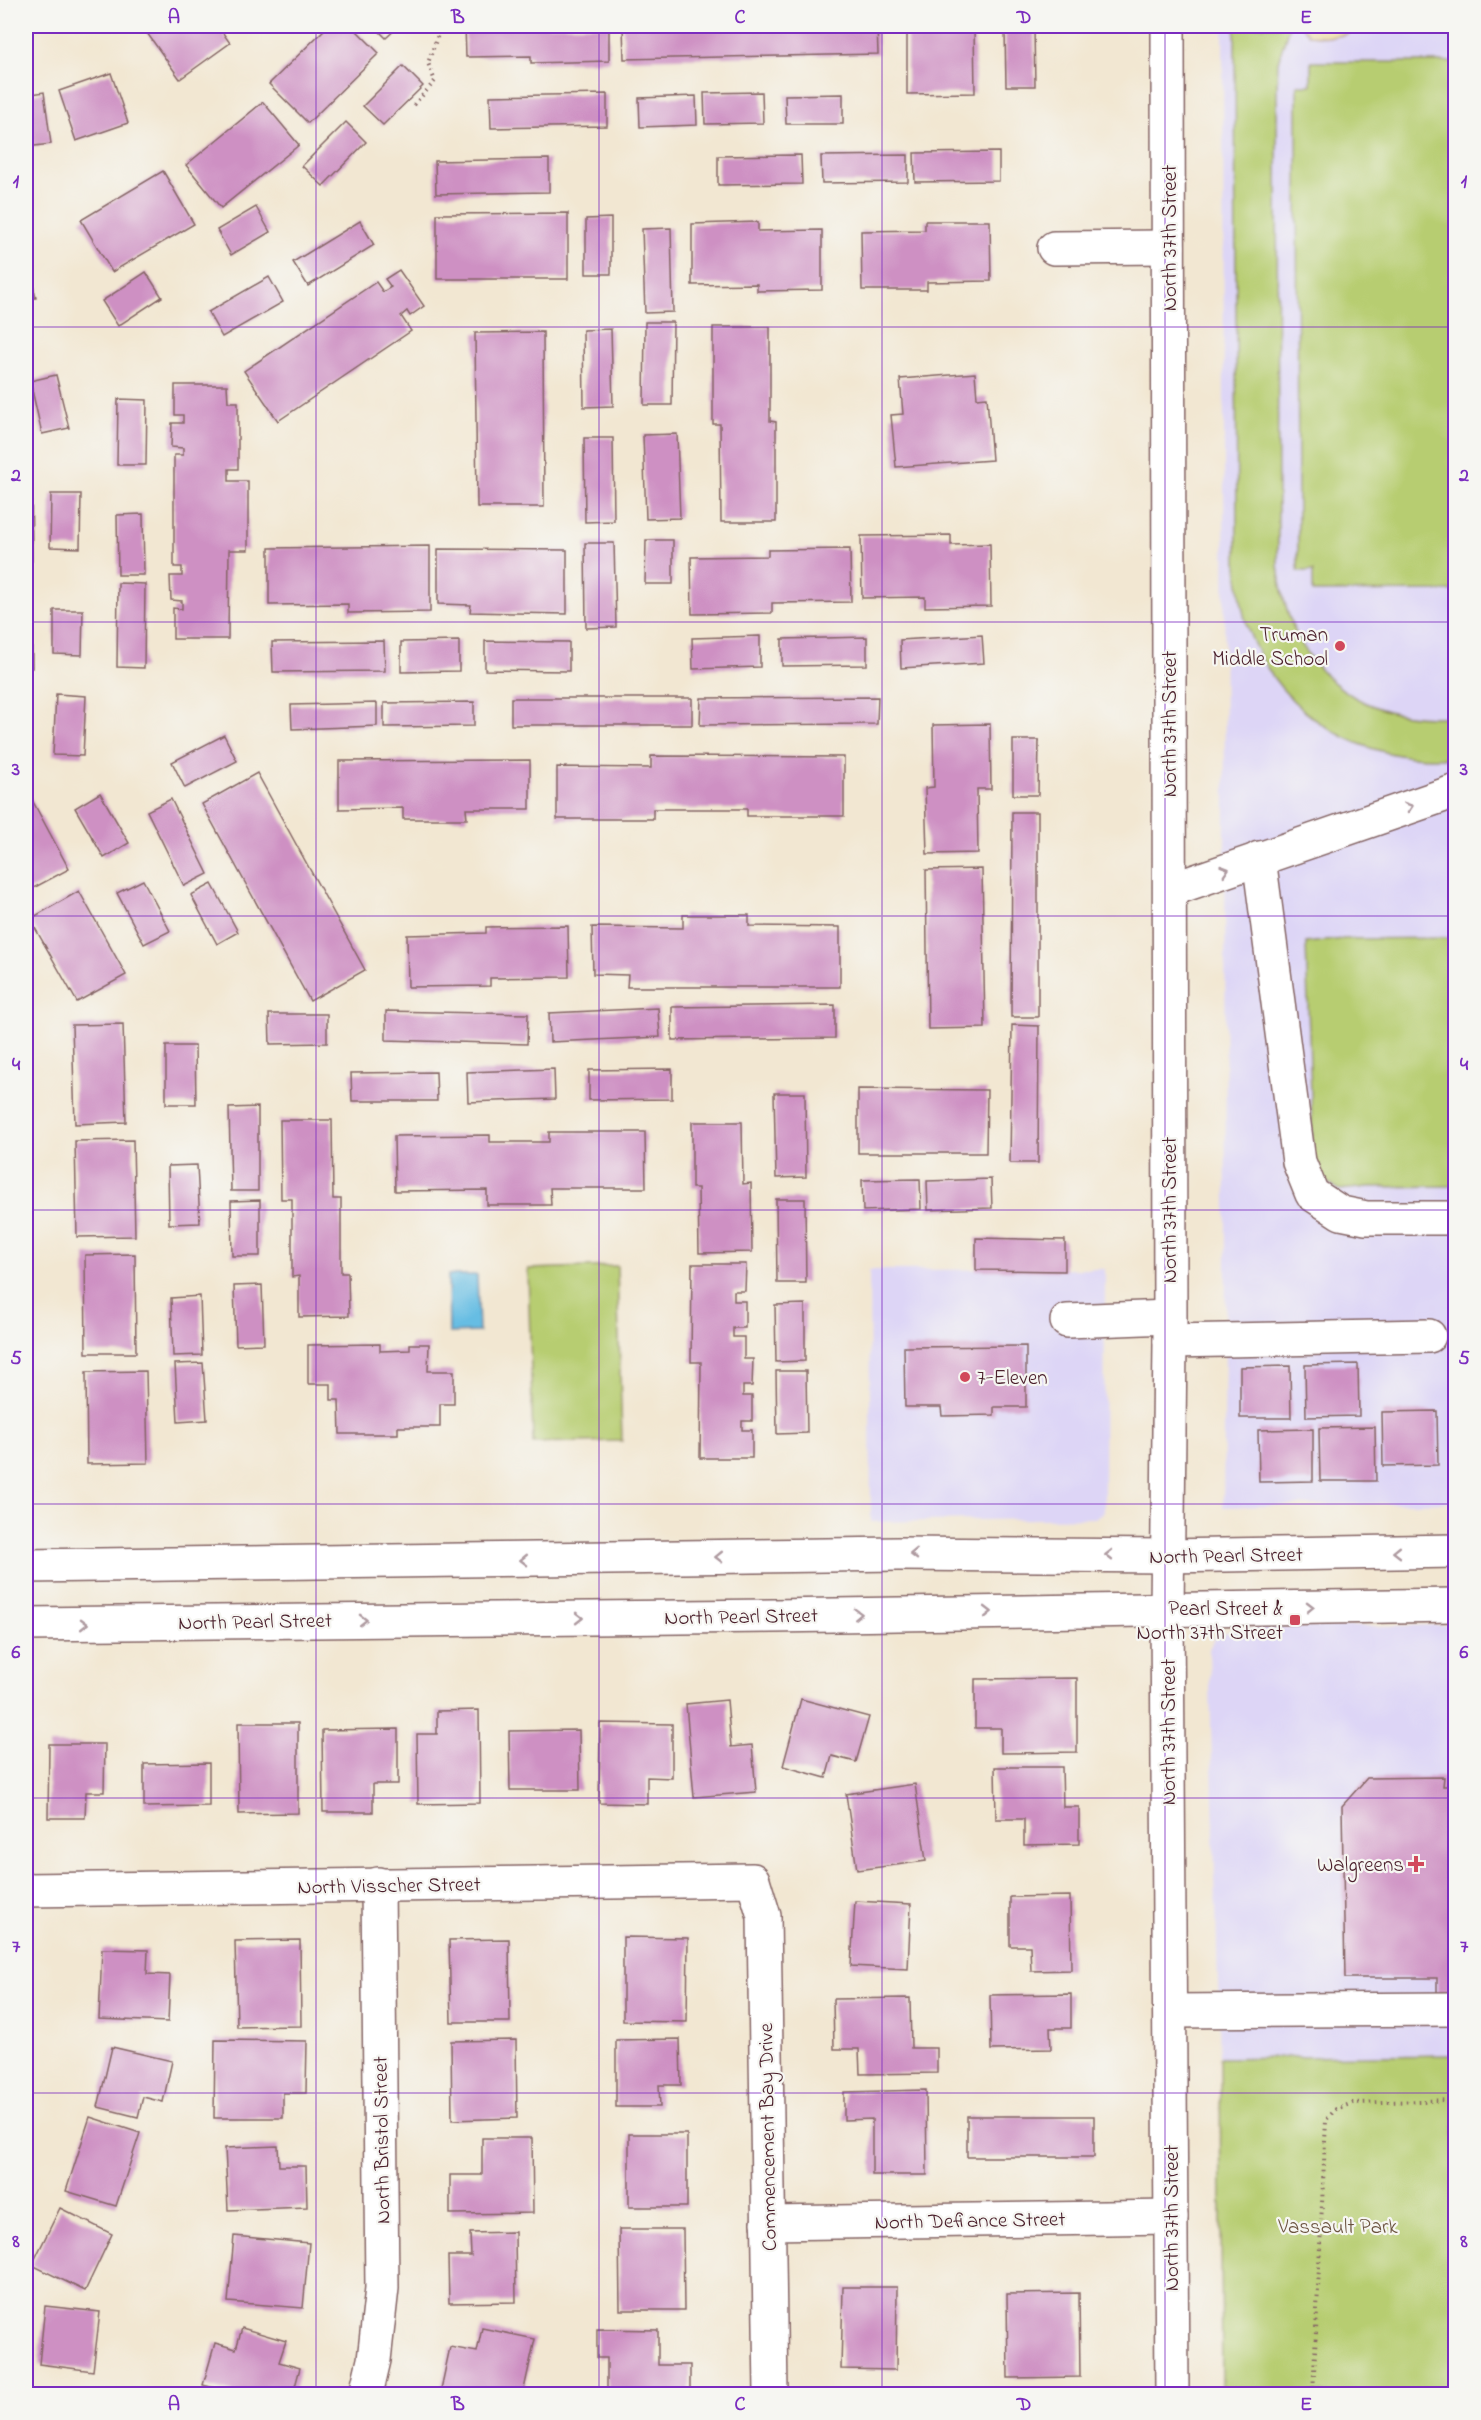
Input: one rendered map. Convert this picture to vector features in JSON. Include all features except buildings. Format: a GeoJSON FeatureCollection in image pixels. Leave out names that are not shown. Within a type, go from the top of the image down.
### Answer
{"type":"FeatureCollection","features":[{"type":"Feature","properties":{"kind":"street","name":"North 37th Street"},"geometry":{"type":"LineString","coordinates":[[1168,26],[1170,1329],[1167,1610],[1172,2394]]}},
{"type":"Feature","properties":{"kind":"street"},"geometry":{"type":"LineString","coordinates":[[1054,248],[1168,247]]}},
{"type":"Feature","properties":{"kind":"street"},"geometry":{"type":"LineString","coordinates":[[1170,890],[1455,791]]}},
{"type":"Feature","properties":{"kind":"street"},"geometry":{"type":"LineString","coordinates":[[1259,858],[1299,1162],[1312,1194],[1341,1213],[1366,1218],[1455,1218]]}},
{"type":"Feature","properties":{"kind":"street"},"geometry":{"type":"LineString","coordinates":[[1066,1321],[1170,1329],[1429,1336]]}},
{"type":"Feature","properties":{"kind":"street","name":"North Pearl Street"},"geometry":{"type":"LineString","coordinates":[[26,1566],[930,1554],[1168,1556],[1455,1551]]}},
{"type":"Feature","properties":{"kind":"street","name":"North Pearl Street"},"geometry":{"type":"LineString","coordinates":[[26,1624],[773,1616],[1455,1605]]}},
{"type":"Feature","properties":{"kind":"street","name":"North Visscher Street"},"geometry":{"type":"LineString","coordinates":[[26,1890],[753,1880]]}},
{"type":"Feature","properties":{"kind":"street","name":"Commencement Bay Drive"},"geometry":{"type":"LineString","coordinates":[[753,1880],[764,1916],[771,2394]]}},
{"type":"Feature","properties":{"kind":"street","name":"North Bristol Street"},"geometry":{"type":"LineString","coordinates":[[366,2394],[374,2360],[382,2288],[378,1884]]}},
{"type":"Feature","properties":{"kind":"street"},"geometry":{"type":"LineString","coordinates":[[1170,2011],[1455,2009]]}},
{"type":"Feature","properties":{"kind":"street","name":"North Defiance Street"},"geometry":{"type":"LineString","coordinates":[[768,2223],[1171,2217]]}},
{"type":"Feature","properties":{"kind":"path"},"geometry":{"type":"LineString","coordinates":[[414,105],[435,81],[428,63],[441,26]]}},
{"type":"Feature","properties":{"kind":"path"},"geometry":{"type":"LineString","coordinates":[[1313,2394],[1326,2120],[1336,2109],[1353,2103],[1455,2100]]}},
{"type":"Feature","properties":{"kind":"shaded area","name":"Truman Middle School"},"geometry":{"type":"Polygon","coordinates":[[[1223,26],[1455,26],[1455,1502],[1223,1507],[1226,1271],[1223,26]]]}},
{"type":"Feature","properties":{"kind":"shaded area"},"geometry":{"type":"Polygon","coordinates":[[[1105,1269],[1104,1511],[1095,1518],[871,1522],[869,1270],[1105,1269]]]}},
{"type":"Feature","properties":{"kind":"shaded area"},"geometry":{"type":"Polygon","coordinates":[[[1455,1625],[1455,2055],[1220,2058],[1209,1649],[1215,1637],[1238,1628],[1455,1625]]]}},
{"type":"Feature","properties":{"kind":"green space"},"geometry":{"type":"Polygon","coordinates":[[[1235,26],[1289,26],[1278,62],[1277,86],[1278,565],[1284,601],[1296,632],[1312,659],[1332,681],[1357,699],[1386,710],[1419,716],[1455,716],[1455,757],[1422,758],[1390,753],[1359,744],[1331,730],[1305,711],[1282,689],[1263,662],[1246,624],[1237,565],[1235,26]]]}},
{"type":"Feature","properties":{"kind":"green space"},"geometry":{"type":"Polygon","coordinates":[[[1311,62],[1455,62],[1455,591],[1313,592],[1313,571],[1298,571],[1297,85],[1311,85],[1311,62]]]}},
{"type":"Feature","properties":{"kind":"green space"},"geometry":{"type":"Polygon","coordinates":[[[1455,938],[1455,1186],[1368,1187],[1340,1190],[1324,1181],[1313,1157],[1306,943],[1344,939],[1455,938]]]}},
{"type":"Feature","properties":{"kind":"green space"},"geometry":{"type":"Polygon","coordinates":[[[617,1266],[622,1441],[533,1443],[528,1269],[617,1266]]]}},
{"type":"Feature","properties":{"kind":"green space","name":"Vassault Park"},"geometry":{"type":"Polygon","coordinates":[[[1455,2055],[1455,2394],[1222,2394],[1220,2058],[1455,2055]]]}},
{"type":"Feature","properties":{"kind":"sand"},"geometry":{"type":"Polygon","coordinates":[[[1301,26],[1350,26],[1348,34],[1331,37],[1309,35],[1301,26]]]}},
{"type":"Feature","properties":{"kind":"water"},"geometry":{"type":"Polygon","coordinates":[[[448,1275],[477,1275],[479,1332],[449,1333],[448,1275]]]}},
{"type":"Feature","properties":{"kind":"place","name":"Truman Middle School"},"geometry":{"type":"Point","coordinates":[1340,646]}},
{"type":"Feature","properties":{"kind":"place","name":"7-Eleven"},"geometry":{"type":"Point","coordinates":[965,1377]}},
{"type":"Feature","properties":{"kind":"place","name":"Pearl Street & North 37th Street"},"geometry":{"type":"Point","coordinates":[1295,1620]}},
{"type":"Feature","properties":{"kind":"place","name":"Walgreens"},"geometry":{"type":"Point","coordinates":[1416,1864]}}]}
